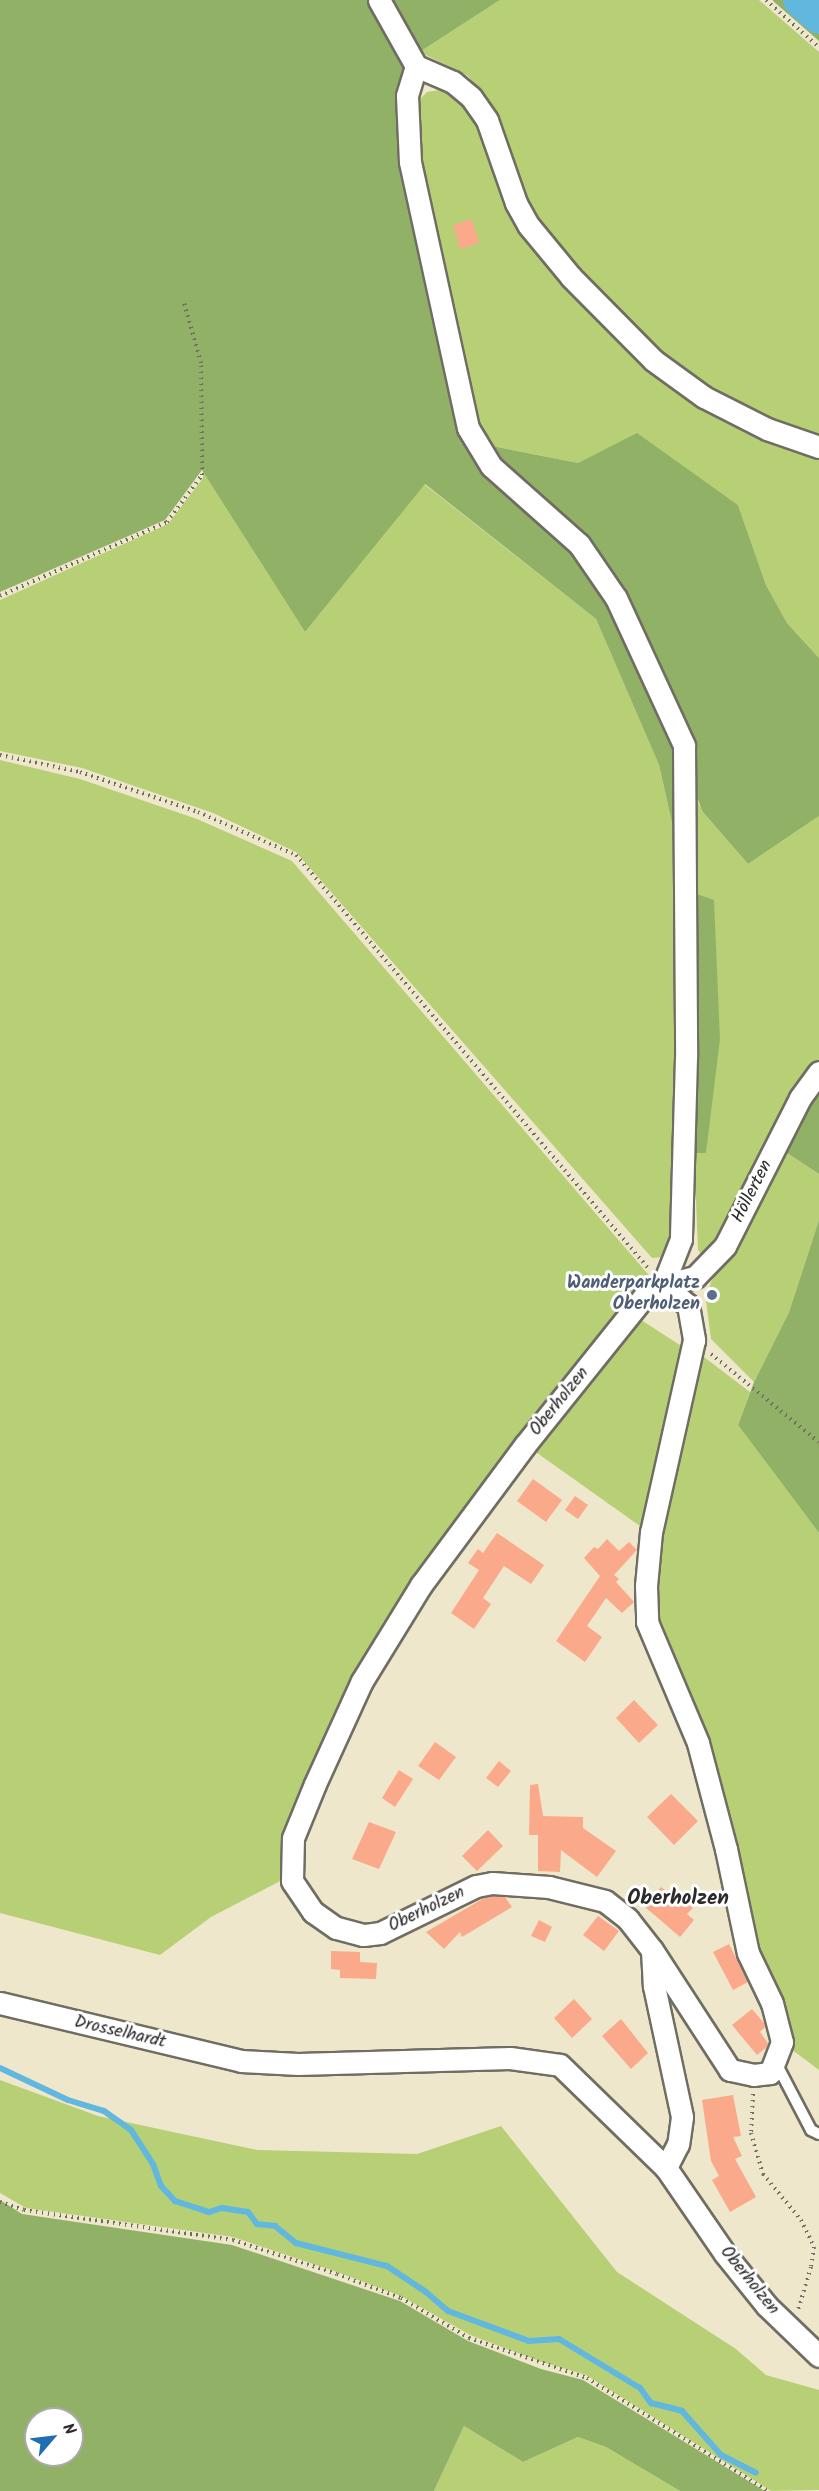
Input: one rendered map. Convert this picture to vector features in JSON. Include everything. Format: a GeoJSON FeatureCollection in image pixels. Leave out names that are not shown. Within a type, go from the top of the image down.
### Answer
{"type":"FeatureCollection","features":[{"type":"Feature","properties":{"kind":"street"},"geometry":{"type":"LineString","coordinates":[[380,0],[416,66],[453,82],[471,97],[487,120],[516,203],[529,226],[571,277],[653,360],[720,406],[767,429],[819,447]]}},
{"type":"Feature","properties":{"kind":"street"},"geometry":{"type":"LineString","coordinates":[[416,66],[407,96],[410,162],[468,428],[491,466],[579,544],[616,598],[684,746],[686,1057],[681,1239],[663,1285],[688,1305],[694,1340],[651,1532],[646,1586],[647,1622],[698,1743],[726,1849],[748,1953],[772,2003],[782,2042],[770,2073],[754,2075]]}},
{"type":"Feature","properties":{"kind":"street","name":"Höllerten"},"geometry":{"type":"LineString","coordinates":[[663,1285],[695,1277],[725,1246],[800,1098],[819,1072]]}},
{"type":"Feature","properties":{"kind":"street","name":"Oberholzen"},"geometry":{"type":"LineString","coordinates":[[663,1285],[646,1294],[525,1445],[421,1585],[362,1681],[315,1784],[294,1838],[292,1881],[313,1912],[336,1928],[363,1935],[380,1933],[476,1886],[509,1882],[549,1887],[606,1901],[628,1919],[652,1950],[730,2070],[754,2075]]}},
{"type":"Feature","properties":{"kind":"street"},"geometry":{"type":"LineString","coordinates":[[652,1950],[654,1986],[682,2117],[678,2144],[666,2168]]}},
{"type":"Feature","properties":{"kind":"street","name":"Drosselhardt"},"geometry":{"type":"LineString","coordinates":[[0,2003],[241,2061]]}},
{"type":"Feature","properties":{"kind":"street","name":"Oberholzen"},"geometry":{"type":"LineString","coordinates":[[241,2061],[298,2064],[510,2058],[560,2065],[666,2168],[725,2254],[791,2331],[819,2356]]}},
{"type":"Feature","properties":{"kind":"lane"},"geometry":{"type":"LineString","coordinates":[[775,2060],[812,2130],[819,2134]]}},
{"type":"Feature","properties":{"kind":"path"},"geometry":{"type":"LineString","coordinates":[[766,0],[819,47]]}},
{"type":"Feature","properties":{"kind":"path"},"geometry":{"type":"LineString","coordinates":[[0,596],[167,522],[202,476],[201,363],[184,303]]}},
{"type":"Feature","properties":{"kind":"path"},"geometry":{"type":"LineString","coordinates":[[0,755],[91,775],[198,812],[296,855],[663,1285]]}},
{"type":"Feature","properties":{"kind":"path"},"geometry":{"type":"LineString","coordinates":[[694,1340],[819,1442]]}},
{"type":"Feature","properties":{"kind":"path"},"geometry":{"type":"LineString","coordinates":[[754,2075],[752,2133],[756,2154],[764,2174],[801,2220],[813,2247],[811,2267],[791,2331]]}},
{"type":"Feature","properties":{"kind":"path"},"geometry":{"type":"LineString","coordinates":[[0,2202],[24,2210],[233,2240],[337,2274],[401,2298],[469,2338],[587,2378],[768,2491]]}},
{"type":"Feature","properties":{"kind":"green space"},"geometry":{"type":"Polygon","coordinates":[[[0,0],[500,0],[412,57],[402,95],[461,428],[576,548],[610,604],[679,751],[677,845],[659,765],[596,619],[425,484],[305,632],[202,470],[165,520],[0,592],[0,0]]]}},
{"type":"Feature","properties":{"kind":"green space"},"geometry":{"type":"Polygon","coordinates":[[[500,0],[759,0],[819,52],[819,438],[778,426],[720,399],[679,370],[603,298],[539,224],[521,199],[502,136],[487,100],[468,76],[420,52],[500,0]]]}},
{"type":"Feature","properties":{"kind":"green space"},"geometry":{"type":"Polygon","coordinates":[[[819,0],[819,41],[773,1],[819,0]]]}},
{"type":"Feature","properties":{"kind":"green space"},"geometry":{"type":"Polygon","coordinates":[[[439,90],[469,103],[495,159],[622,341],[669,385],[714,413],[819,456],[819,658],[787,623],[766,585],[738,505],[637,434],[578,463],[487,445],[473,423],[414,163],[412,107],[427,92],[439,90]]]}},
{"type":"Feature","properties":{"kind":"green space"},"geometry":{"type":"Polygon","coordinates":[[[637,433],[738,505],[766,585],[787,623],[819,658],[819,816],[748,864],[702,811],[624,592],[600,555],[579,532],[495,459],[487,445],[578,463],[637,433]]]}},
{"type":"Feature","properties":{"kind":"green space"},"geometry":{"type":"Polygon","coordinates":[[[203,471],[305,632],[424,484],[596,619],[659,765],[677,845],[677,1236],[663,1257],[652,1258],[296,852],[213,813],[82,768],[0,751],[0,600],[168,524],[203,478],[203,471]]]}},
{"type":"Feature","properties":{"kind":"green space"},"geometry":{"type":"Polygon","coordinates":[[[0,760],[80,779],[197,819],[292,861],[653,1280],[412,1581],[286,1878],[211,1917],[160,1955],[0,1913],[0,760]]]}},
{"type":"Feature","properties":{"kind":"green space"},"geometry":{"type":"Polygon","coordinates":[[[693,792],[702,811],[748,864],[819,816],[819,1064],[725,1236],[703,1256],[698,1250],[694,1153],[706,1153],[709,1110],[694,893],[693,792]]]}},
{"type":"Feature","properties":{"kind":"green space"},"geometry":{"type":"Polygon","coordinates":[[[694,893],[714,900],[720,1039],[706,1153],[694,1153],[694,893]]]}},
{"type":"Feature","properties":{"kind":"green space"},"geometry":{"type":"Polygon","coordinates":[[[819,1077],[819,1174],[778,1147],[819,1077]]]}},
{"type":"Feature","properties":{"kind":"green space"},"geometry":{"type":"Polygon","coordinates":[[[778,1147],[819,1174],[819,1220],[789,1312],[754,1382],[711,1339],[706,1301],[711,1282],[732,1249],[778,1147]]]}},
{"type":"Feature","properties":{"kind":"green space"},"geometry":{"type":"Polygon","coordinates":[[[819,1220],[819,1533],[738,1425],[754,1382],[789,1312],[819,1220]]]}},
{"type":"Feature","properties":{"kind":"green space"},"geometry":{"type":"Polygon","coordinates":[[[638,1318],[686,1349],[647,1531],[530,1448],[638,1318]]]}},
{"type":"Feature","properties":{"kind":"green space"},"geometry":{"type":"Polygon","coordinates":[[[704,1357],[750,1392],[738,1425],[819,1533],[819,2070],[787,2046],[756,1954],[653,1609],[653,1568],[697,1363],[704,1357]]]}},
{"type":"Feature","properties":{"kind":"green space"},"geometry":{"type":"Polygon","coordinates":[[[0,2080],[98,2116],[257,2150],[417,2154],[501,2126],[617,2272],[736,2349],[766,2375],[819,2390],[819,2490],[771,2491],[586,2375],[542,2362],[470,2335],[401,2296],[337,2272],[233,2237],[26,2208],[0,2193],[0,2080]]]}},
{"type":"Feature","properties":{"kind":"green space"},"geometry":{"type":"Polygon","coordinates":[[[0,2200],[22,2214],[232,2245],[400,2301],[468,2341],[541,2369],[583,2380],[765,2491],[680,2491],[606,2447],[578,2437],[523,2462],[464,2426],[434,2491],[0,2491],[0,2200]]]}},
{"type":"Feature","properties":{"kind":"green space"},"geometry":{"type":"Polygon","coordinates":[[[464,2426],[523,2462],[578,2437],[606,2447],[680,2491],[434,2491],[464,2426]]]}},
{"type":"Feature","properties":{"kind":"building"},"geometry":{"type":"Polygon","coordinates":[[[472,219],[479,243],[460,249],[453,225],[472,219]]]}},
{"type":"Feature","properties":{"kind":"building"},"geometry":{"type":"Polygon","coordinates":[[[533,1479],[562,1500],[546,1522],[517,1501],[533,1479]]]}},
{"type":"Feature","properties":{"kind":"building"},"geometry":{"type":"Polygon","coordinates":[[[575,1496],[588,1505],[578,1519],[565,1510],[575,1496]]]}},
{"type":"Feature","properties":{"kind":"building"},"geometry":{"type":"Polygon","coordinates":[[[497,1533],[544,1565],[531,1584],[504,1566],[483,1598],[491,1604],[474,1629],[451,1613],[479,1570],[468,1563],[478,1549],[483,1553],[497,1533]]]}},
{"type":"Feature","properties":{"kind":"building"},"geometry":{"type":"Polygon","coordinates":[[[607,1539],[619,1551],[629,1542],[637,1550],[614,1575],[619,1579],[616,1582],[634,1602],[622,1613],[606,1598],[587,1626],[602,1637],[585,1662],[556,1641],[600,1576],[584,1558],[594,1547],[598,1549],[607,1539]]]}},
{"type":"Feature","properties":{"kind":"building"},"geometry":{"type":"Polygon","coordinates":[[[634,1700],[658,1725],[639,1743],[616,1718],[634,1700]]]}},
{"type":"Feature","properties":{"kind":"building"},"geometry":{"type":"Polygon","coordinates":[[[435,1742],[456,1757],[439,1780],[418,1766],[435,1742]]]}},
{"type":"Feature","properties":{"kind":"building"},"geometry":{"type":"Polygon","coordinates":[[[499,1761],[511,1771],[498,1787],[486,1778],[499,1761]]]}},
{"type":"Feature","properties":{"kind":"building"},"geometry":{"type":"Polygon","coordinates":[[[399,1770],[413,1779],[395,1807],[382,1798],[399,1770]]]}},
{"type":"Feature","properties":{"kind":"building"},"geometry":{"type":"Polygon","coordinates":[[[538,1784],[543,1816],[583,1817],[583,1828],[616,1851],[597,1877],[561,1850],[560,1872],[538,1871],[538,1835],[529,1835],[530,1785],[538,1784]]]}},
{"type":"Feature","properties":{"kind":"building"},"geometry":{"type":"Polygon","coordinates":[[[671,1794],[698,1821],[674,1845],[647,1817],[671,1794]]]}},
{"type":"Feature","properties":{"kind":"building"},"geometry":{"type":"Polygon","coordinates":[[[369,1822],[396,1832],[379,1869],[352,1859],[369,1822]]]}},
{"type":"Feature","properties":{"kind":"building"},"geometry":{"type":"Polygon","coordinates":[[[488,1830],[503,1846],[477,1871],[462,1856],[488,1830]]]}},
{"type":"Feature","properties":{"kind":"building"},"geometry":{"type":"Polygon","coordinates":[[[661,1887],[673,1896],[675,1893],[693,1908],[687,1914],[694,1920],[680,1937],[645,1907],[661,1887]]]}},
{"type":"Feature","properties":{"kind":"building"},"geometry":{"type":"Polygon","coordinates":[[[505,1897],[512,1907],[462,1937],[460,1932],[444,1949],[426,1932],[484,1898],[505,1897]]]}},
{"type":"Feature","properties":{"kind":"building"},"geometry":{"type":"Polygon","coordinates":[[[598,1916],[619,1931],[604,1951],[583,1935],[598,1916]]]}},
{"type":"Feature","properties":{"kind":"building"},"geometry":{"type":"Polygon","coordinates":[[[539,1920],[552,1927],[545,1942],[531,1936],[539,1920]]]}},
{"type":"Feature","properties":{"kind":"building"},"geometry":{"type":"Polygon","coordinates":[[[729,1944],[748,1982],[733,1990],[713,1952],[729,1944]]]}},
{"type":"Feature","properties":{"kind":"building"},"geometry":{"type":"Polygon","coordinates":[[[331,1951],[360,1952],[360,1962],[377,1963],[376,1979],[340,1978],[340,1970],[331,1969],[331,1951]]]}},
{"type":"Feature","properties":{"kind":"building"},"geometry":{"type":"Polygon","coordinates":[[[574,1999],[592,2019],[572,2038],[554,2018],[574,1999]]]}},
{"type":"Feature","properties":{"kind":"building"},"geometry":{"type":"Polygon","coordinates":[[[752,2009],[764,2023],[765,2027],[760,2032],[768,2043],[766,2048],[757,2055],[732,2025],[752,2009]]]}},
{"type":"Feature","properties":{"kind":"building"},"geometry":{"type":"Polygon","coordinates":[[[621,2019],[648,2053],[631,2069],[602,2036],[621,2019]]]}},
{"type":"Feature","properties":{"kind":"building"},"geometry":{"type":"Polygon","coordinates":[[[733,2095],[741,2136],[733,2137],[742,2156],[735,2159],[756,2197],[730,2212],[712,2180],[719,2176],[711,2161],[702,2100],[733,2095]]]}},
{"type":"Feature","properties":{"kind":"waterway"},"geometry":{"type":"LineString","coordinates":[[800,0],[819,17]]}},
{"type":"Feature","properties":{"kind":"waterway"},"geometry":{"type":"LineString","coordinates":[[0,2068],[68,2100],[104,2111],[131,2130],[153,2164],[161,2186],[175,2201],[209,2212],[222,2208],[248,2212],[257,2224],[275,2226],[296,2243],[387,2266],[426,2292],[448,2311],[529,2341],[559,2339],[640,2388],[651,2403],[682,2411],[721,2455],[756,2473]]}},
{"type":"Feature","properties":{"kind":"place","name":"Wanderparkplatz Oberholzen"},"geometry":{"type":"Point","coordinates":[712,1295]}},
{"type":"Feature","properties":{"kind":"district","name":"Oberholzen"},"geometry":{"type":"Point","coordinates":[678,1899]}}]}
